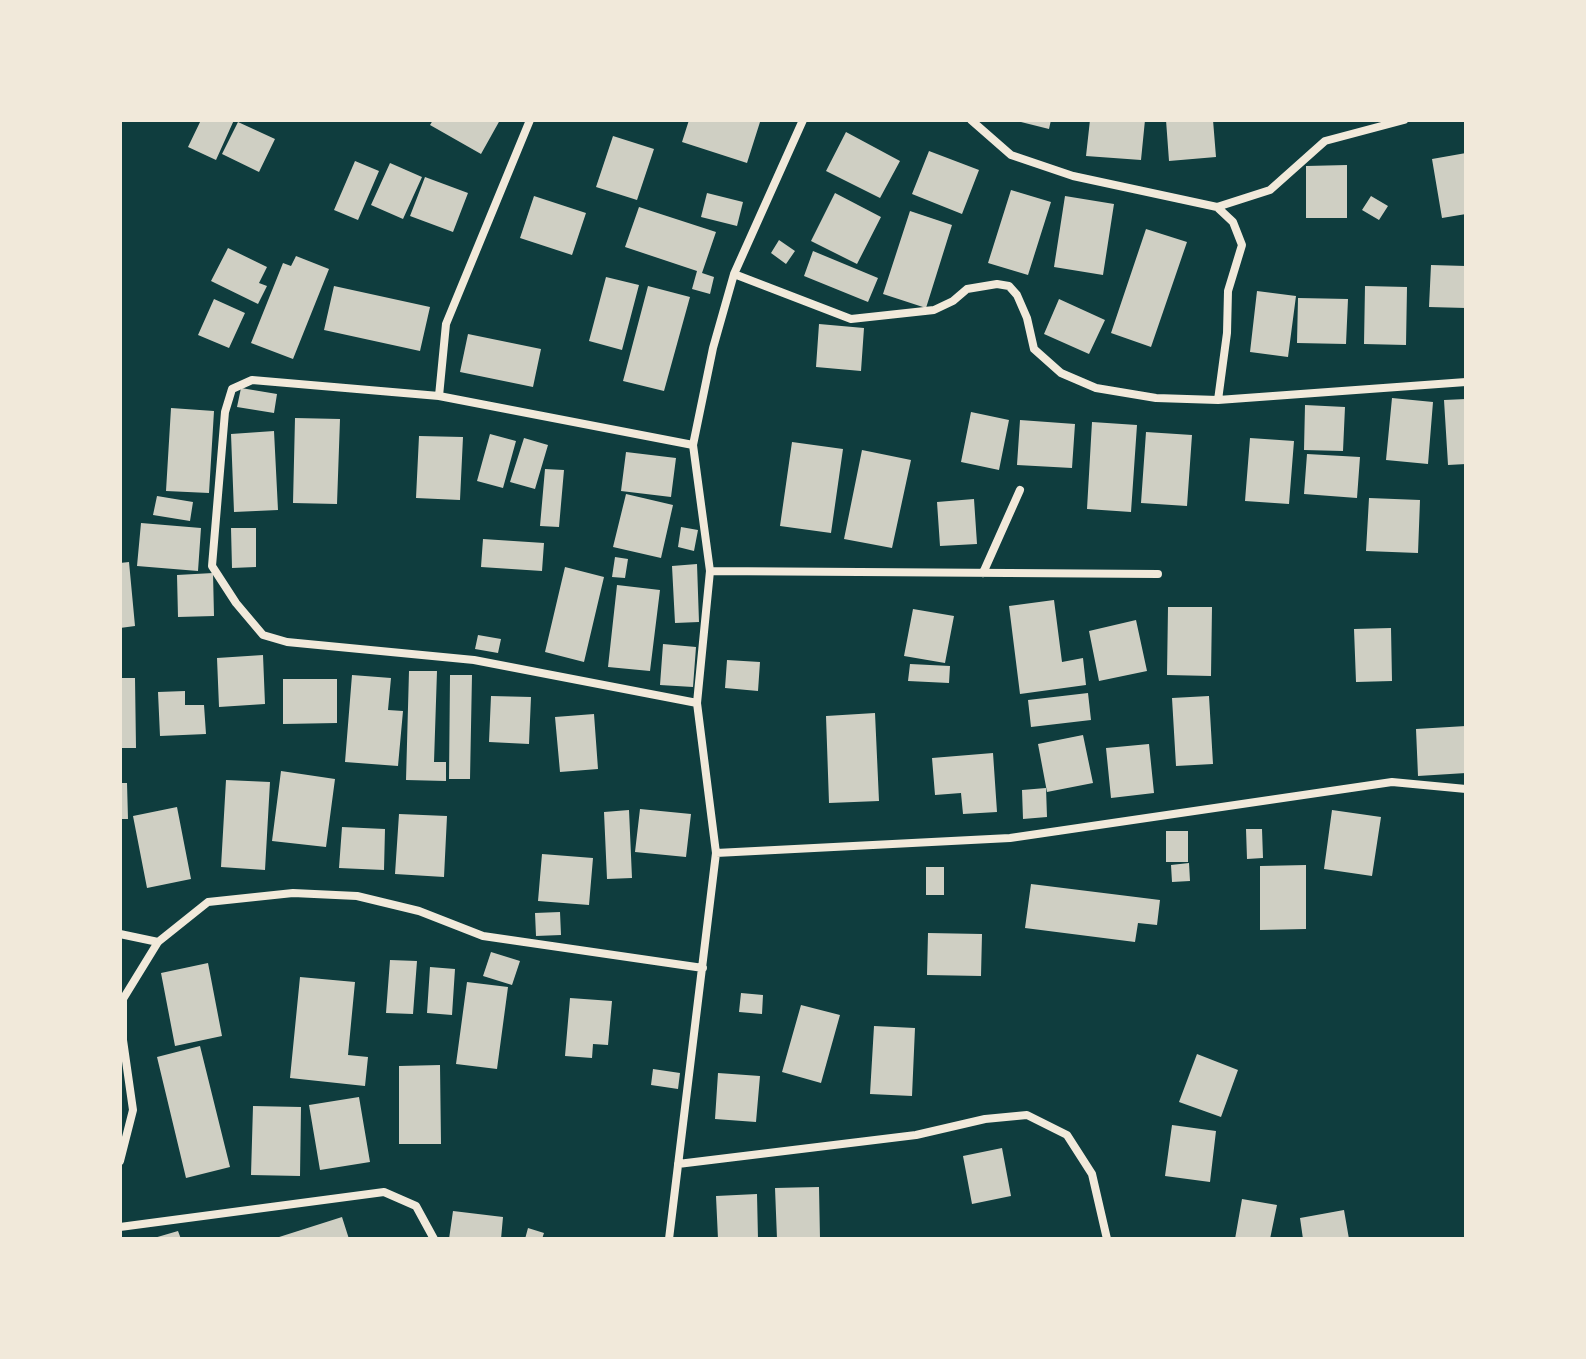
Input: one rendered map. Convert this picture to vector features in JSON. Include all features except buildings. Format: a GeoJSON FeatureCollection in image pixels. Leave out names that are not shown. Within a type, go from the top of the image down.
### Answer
{"type":"FeatureCollection","features":[{"type":"Feature","properties":{"kind":"street"},"geometry":{"type":"LineString","coordinates":[[439,396],[446,324],[530,120]]}},
{"type":"Feature","properties":{"kind":"street"},"geometry":{"type":"LineString","coordinates":[[669,1239],[716,853],[697,703],[710,571],[693,445],[713,348],[734,274],[803,120]]}},
{"type":"Feature","properties":{"kind":"street"},"geometry":{"type":"LineString","coordinates":[[971,120],[1011,155],[1073,176],[1217,207],[1270,190],[1325,141],[1404,120]]}},
{"type":"Feature","properties":{"kind":"street"},"geometry":{"type":"LineString","coordinates":[[1217,207],[1233,222],[1242,245],[1228,291],[1227,333],[1218,400]]}},
{"type":"Feature","properties":{"kind":"street"},"geometry":{"type":"LineString","coordinates":[[734,274],[851,319],[934,310],[953,301],[967,289],[997,284],[1009,286],[1017,295],[1027,318],[1034,349],[1061,373],[1096,388],[1156,398],[1218,400],[1466,382]]}},
{"type":"Feature","properties":{"kind":"street"},"geometry":{"type":"LineString","coordinates":[[693,445],[439,396],[252,380],[232,389],[225,412],[212,566],[236,603],[263,635],[287,642],[474,660],[697,703]]}},
{"type":"Feature","properties":{"kind":"street"},"geometry":{"type":"LineString","coordinates":[[983,573],[1020,490]]}},
{"type":"Feature","properties":{"kind":"street"},"geometry":{"type":"LineString","coordinates":[[710,571],[1158,574]]}},
{"type":"Feature","properties":{"kind":"street"},"geometry":{"type":"LineString","coordinates":[[716,853],[1010,838],[1392,782],[1466,789]]}},
{"type":"Feature","properties":{"kind":"street"},"geometry":{"type":"LineString","coordinates":[[120,1161],[133,1110],[123,1040],[123,999],[158,942],[208,902],[293,893],[357,896],[419,911],[483,936],[703,968]]}},
{"type":"Feature","properties":{"kind":"street"},"geometry":{"type":"LineString","coordinates":[[120,934],[158,942]]}},
{"type":"Feature","properties":{"kind":"street"},"geometry":{"type":"LineString","coordinates":[[678,1164],[916,1135],[985,1119],[1027,1115],[1067,1135],[1092,1174],[1107,1239]]}},
{"type":"Feature","properties":{"kind":"street"},"geometry":{"type":"LineString","coordinates":[[120,1227],[384,1192],[416,1206],[434,1239]]}}]}
